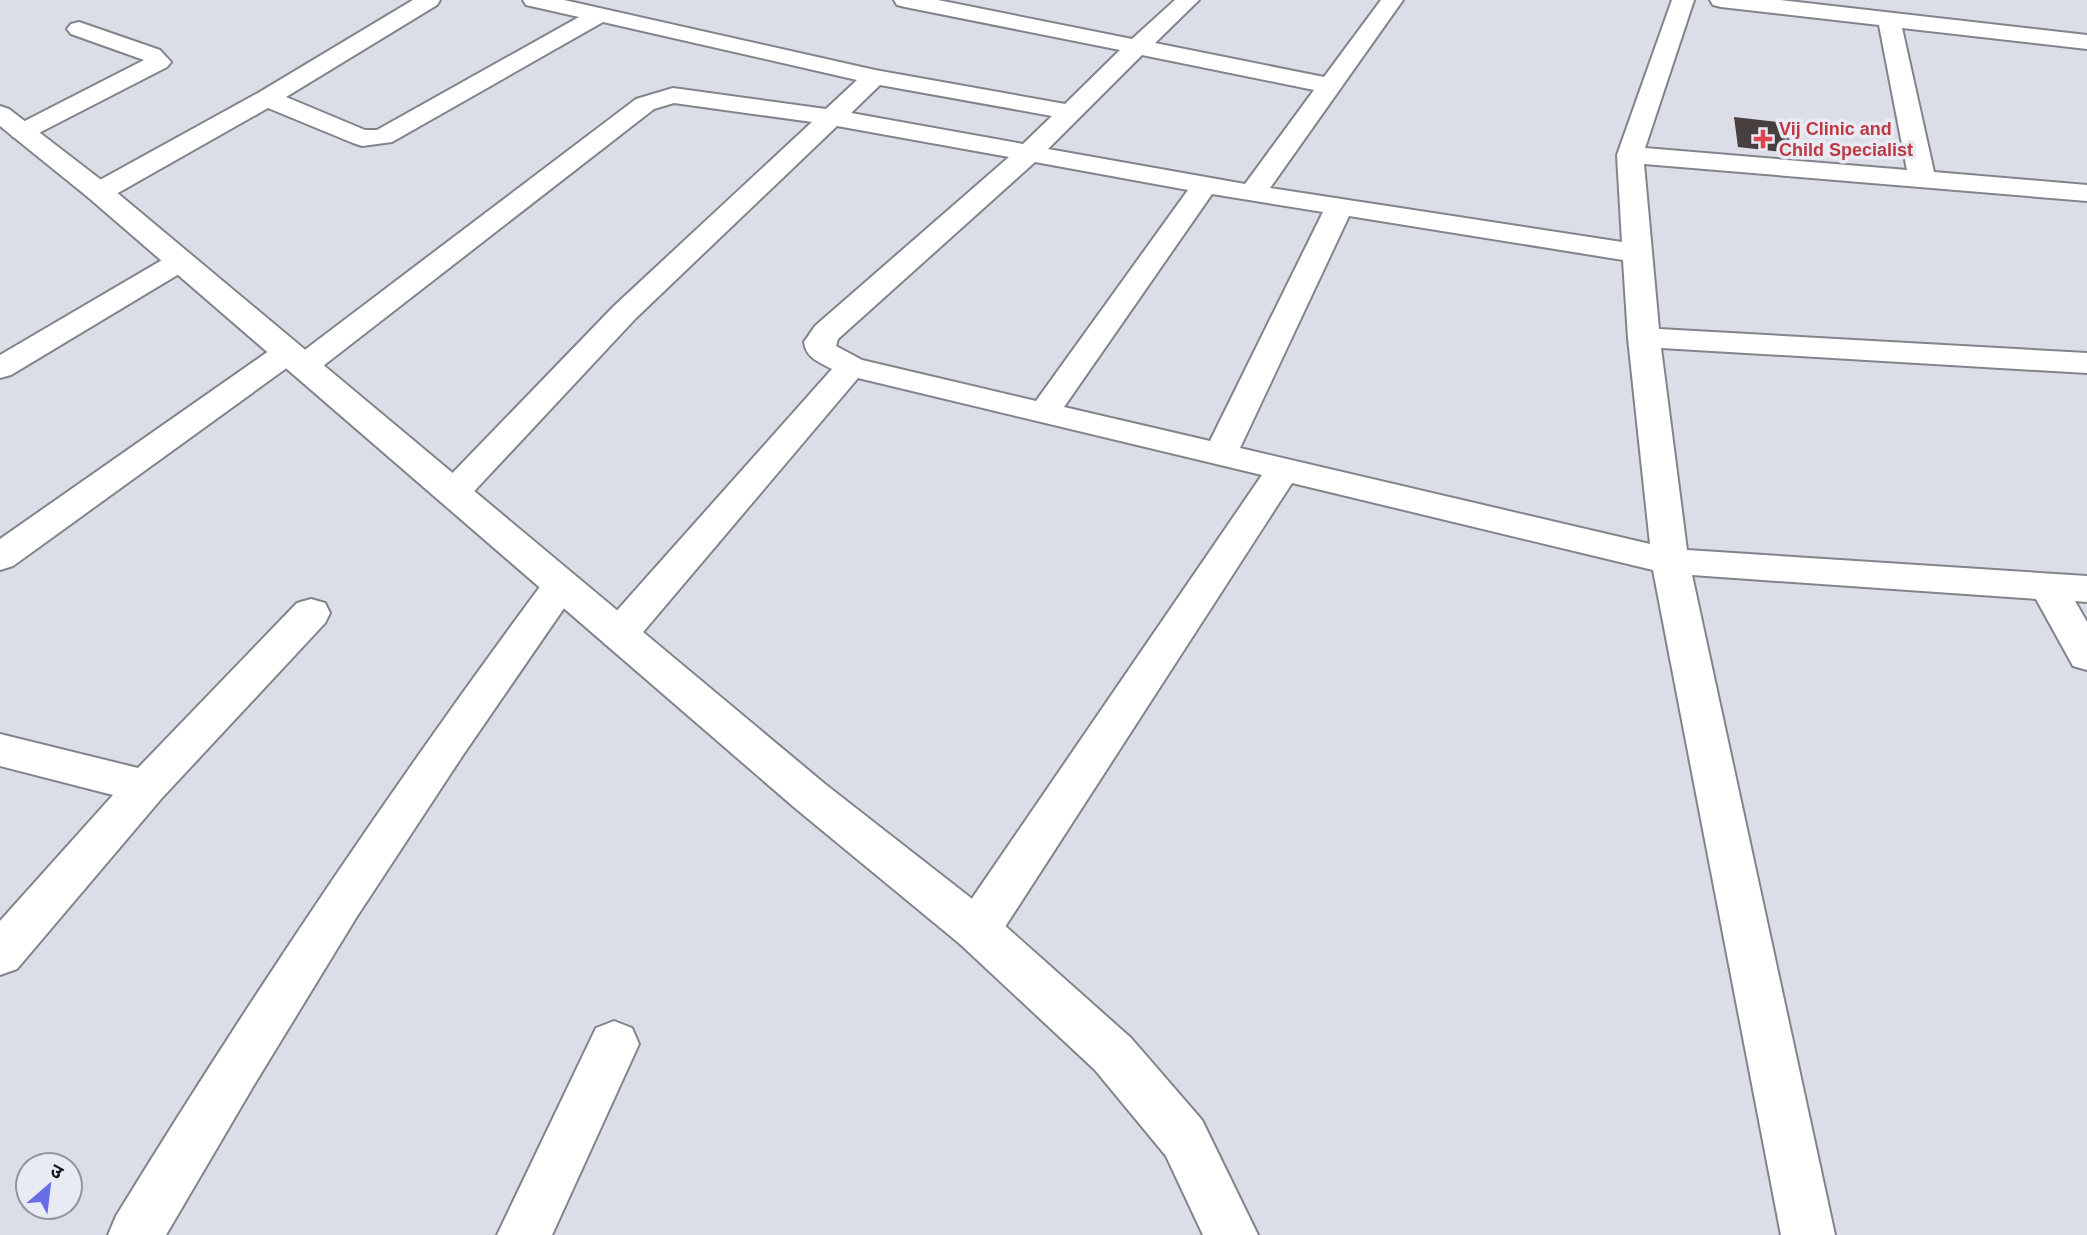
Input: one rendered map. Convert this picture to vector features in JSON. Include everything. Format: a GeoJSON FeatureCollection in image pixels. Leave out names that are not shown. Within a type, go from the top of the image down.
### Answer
{"type":"FeatureCollection","features":[{"type":"Feature","properties":{"kind":"street"},"geometry":{"type":"LineString","coordinates":[[99,192],[267,98],[429,0]]}},
{"type":"Feature","properties":{"kind":"street"},"geometry":{"type":"LineString","coordinates":[[534,0],[876,77],[1069,112]]}},
{"type":"Feature","properties":{"kind":"street"},"geometry":{"type":"LineString","coordinates":[[905,0],[1331,86]]}},
{"type":"Feature","properties":{"kind":"street"},"geometry":{"type":"LineString","coordinates":[[1188,0],[1029,153],[826,333],[820,342],[821,351],[851,367],[1670,561],[2087,589]]}},
{"type":"Feature","properties":{"kind":"street"},"geometry":{"type":"LineString","coordinates":[[1252,193],[1392,0]]}},
{"type":"Feature","properties":{"kind":"street"},"geometry":{"type":"LineString","coordinates":[[1683,0],[1630,155],[1644,338],[1670,561],[1808,1235]]}},
{"type":"Feature","properties":{"kind":"street"},"geometry":{"type":"LineString","coordinates":[[1721,0],[2087,42]]}},
{"type":"Feature","properties":{"kind":"street"},"geometry":{"type":"LineString","coordinates":[[267,98],[362,138],[383,137],[601,14]]}},
{"type":"Feature","properties":{"kind":"street"},"geometry":{"type":"LineString","coordinates":[[1889,19],[1922,179]]}},
{"type":"Feature","properties":{"kind":"street"},"geometry":{"type":"LineString","coordinates":[[79,29],[152,55],[159,62],[11,123],[99,192],[810,796],[977,930],[1113,1054],[1184,1138],[1231,1235]]}},
{"type":"Feature","properties":{"kind":"street"},"geometry":{"type":"LineString","coordinates":[[453,494],[625,312],[876,77]]}},
{"type":"Feature","properties":{"kind":"street"},"geometry":{"type":"LineString","coordinates":[[0,557],[295,360],[645,104],[661,97],[681,95],[834,118],[1339,208],[1636,253]]}},
{"type":"Feature","properties":{"kind":"street"},"geometry":{"type":"LineString","coordinates":[[1630,155],[1922,179],[2082,198]]}},
{"type":"Feature","properties":{"kind":"street"},"geometry":{"type":"LineString","coordinates":[[1043,414],[1205,185]]}},
{"type":"Feature","properties":{"kind":"street"},"geometry":{"type":"LineString","coordinates":[[1220,455],[1339,208]]}},
{"type":"Feature","properties":{"kind":"street"},"geometry":{"type":"LineString","coordinates":[[0,368],[179,262]]}},
{"type":"Feature","properties":{"kind":"street"},"geometry":{"type":"LineString","coordinates":[[1644,338],[2087,363]]}},
{"type":"Feature","properties":{"kind":"street"},"geometry":{"type":"LineString","coordinates":[[619,634],[851,367]]}},
{"type":"Feature","properties":{"kind":"street"},"geometry":{"type":"LineString","coordinates":[[977,930],[1284,469]]}},
{"type":"Feature","properties":{"kind":"street"},"geometry":{"type":"LineString","coordinates":[[135,1235],[345,894],[463,718],[561,585]]}},
{"type":"Feature","properties":{"kind":"street"},"geometry":{"type":"LineString","coordinates":[[2048,587],[2087,656]]}},
{"type":"Feature","properties":{"kind":"street"},"geometry":{"type":"LineString","coordinates":[[0,954],[146,787],[311,614]]}},
{"type":"Feature","properties":{"kind":"street"},"geometry":{"type":"LineString","coordinates":[[0,750],[146,787]]}},
{"type":"Feature","properties":{"kind":"street"},"geometry":{"type":"LineString","coordinates":[[524,1235],[614,1045]]}},
{"type":"Feature","properties":{"kind":"building"},"geometry":{"type":"Polygon","coordinates":[[[1734,117],[1786,123],[1792,153],[1738,147],[1734,117]]]}},
{"type":"Feature","properties":{"kind":"place","name":"Vij Clinic and Child Specialist"},"geometry":{"type":"Point","coordinates":[1763,139]}}]}
